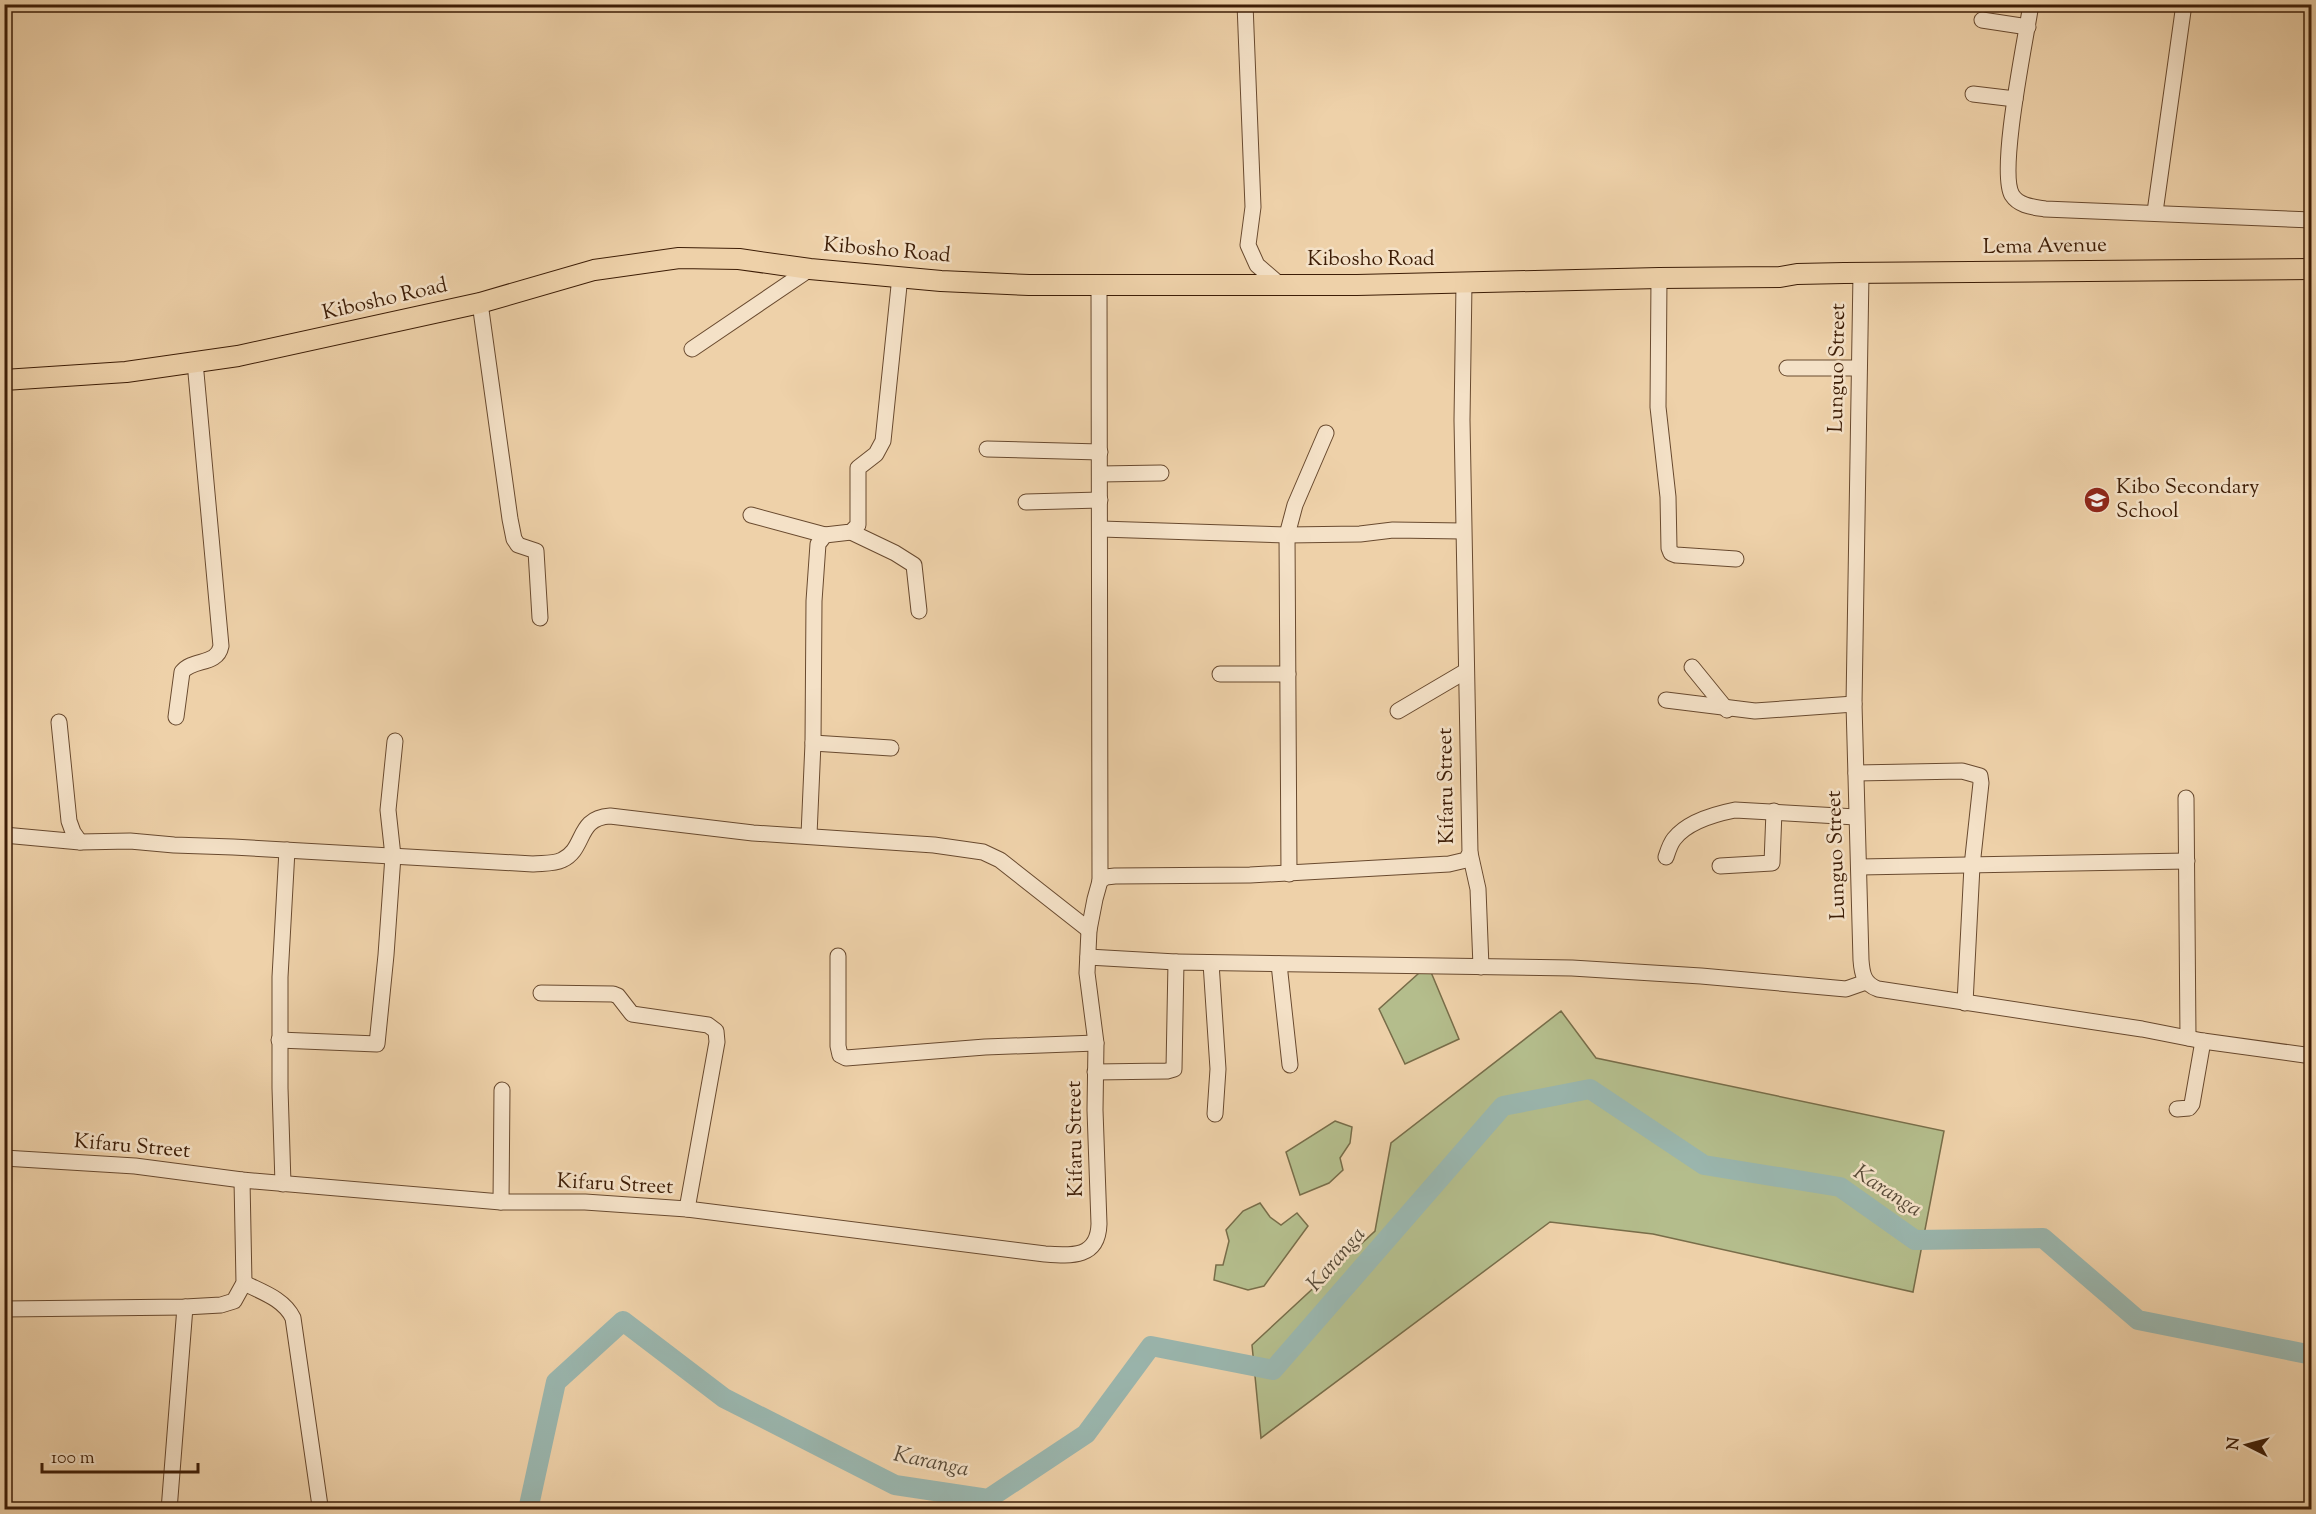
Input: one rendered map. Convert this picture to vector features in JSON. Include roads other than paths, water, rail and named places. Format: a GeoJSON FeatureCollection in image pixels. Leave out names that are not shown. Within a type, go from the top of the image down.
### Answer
{"type":"FeatureCollection","features":[{"type":"Feature","properties":{"kind":"main road","name":"Kibosho Road"},"geometry":{"type":"LineString","coordinates":[[5,379],[126,372],[284,347],[480,303],[594,270],[651,260],[715,258],[810,269],[1018,284],[1357,285],[1780,277]]}},
{"type":"Feature","properties":{"kind":"main road","name":"Lema Avenue"},"geometry":{"type":"LineString","coordinates":[[1780,277],[1797,274],[1861,273],[2312,269]]}},
{"type":"Feature","properties":{"kind":"street"},"geometry":{"type":"LineString","coordinates":[[1245,4],[1253,207],[1248,245],[1257,265],[1279,284]]}},
{"type":"Feature","properties":{"kind":"street"},"geometry":{"type":"LineString","coordinates":[[2031,4],[2015,99],[2008,180],[2016,200],[2027,206],[2045,209],[2312,220]]}},
{"type":"Feature","properties":{"kind":"street"},"geometry":{"type":"LineString","coordinates":[[2155,212],[2184,4]]}},
{"type":"Feature","properties":{"kind":"street"},"geometry":{"type":"LineString","coordinates":[[1982,20],[2028,27]]}},
{"type":"Feature","properties":{"kind":"street"},"geometry":{"type":"LineString","coordinates":[[1973,94],[2015,99]]}},
{"type":"Feature","properties":{"kind":"street"},"geometry":{"type":"LineString","coordinates":[[692,349],[810,269]]}},
{"type":"Feature","properties":{"kind":"street","name":"Lunguo Street"},"geometry":{"type":"LineString","coordinates":[[1861,273],[1854,704],[1861,960],[1866,982]]}},
{"type":"Feature","properties":{"kind":"street"},"geometry":{"type":"LineString","coordinates":[[850,532],[860,520],[858,468],[876,454],[883,441],[900,276]]}},
{"type":"Feature","properties":{"kind":"street"},"geometry":{"type":"LineString","coordinates":[[1659,278],[1658,407],[1668,497],[1669,548],[1671,554],[1676,555],[1736,559]]}},
{"type":"Feature","properties":{"kind":"street","name":"Kifaru Street"},"geometry":{"type":"LineString","coordinates":[[4,1158],[135,1166],[242,1180],[501,1203],[585,1202],[687,1209],[1045,1254],[1076,1254],[1089,1250],[1097,1242],[1099,1234],[1096,1043],[1088,988],[1088,957],[1089,930],[1100,881],[1106,877],[1115,876],[1289,874],[1449,864],[1466,860],[1470,853],[1462,420],[1464,283]]}},
{"type":"Feature","properties":{"kind":"street"},"geometry":{"type":"LineString","coordinates":[[1098,285],[1101,452],[1100,881]]}},
{"type":"Feature","properties":{"kind":"street"},"geometry":{"type":"LineString","coordinates":[[480,303],[510,519],[518,545],[536,551],[540,618]]}},
{"type":"Feature","properties":{"kind":"street"},"geometry":{"type":"LineString","coordinates":[[176,717],[183,672],[190,666],[214,658],[221,646],[195,362]]}},
{"type":"Feature","properties":{"kind":"street"},"geometry":{"type":"LineString","coordinates":[[1787,368],[1859,368]]}},
{"type":"Feature","properties":{"kind":"street"},"geometry":{"type":"LineString","coordinates":[[1289,874],[1287,535],[1295,505],[1326,433]]}},
{"type":"Feature","properties":{"kind":"street"},"geometry":{"type":"LineString","coordinates":[[987,449],[1101,452]]}},
{"type":"Feature","properties":{"kind":"street"},"geometry":{"type":"LineString","coordinates":[[1100,474],[1161,473]]}},
{"type":"Feature","properties":{"kind":"street"},"geometry":{"type":"LineString","coordinates":[[1026,502],[1100,500]]}},
{"type":"Feature","properties":{"kind":"street"},"geometry":{"type":"LineString","coordinates":[[751,515],[825,535],[850,532],[895,553],[914,565],[919,611]]}},
{"type":"Feature","properties":{"kind":"street"},"geometry":{"type":"LineString","coordinates":[[1101,529],[1287,535],[1360,534],[1394,530],[1464,531]]}},
{"type":"Feature","properties":{"kind":"street"},"geometry":{"type":"LineString","coordinates":[[809,835],[816,556],[818,544],[825,535]]}},
{"type":"Feature","properties":{"kind":"street"},"geometry":{"type":"LineString","coordinates":[[1692,667],[1728,710]]}},
{"type":"Feature","properties":{"kind":"street"},"geometry":{"type":"LineString","coordinates":[[1398,711],[1466,671]]}},
{"type":"Feature","properties":{"kind":"street"},"geometry":{"type":"LineString","coordinates":[[1220,674],[1288,674]]}},
{"type":"Feature","properties":{"kind":"street"},"geometry":{"type":"LineString","coordinates":[[1666,700],[1728,710],[1781,711],[1854,704]]}},
{"type":"Feature","properties":{"kind":"street"},"geometry":{"type":"LineString","coordinates":[[59,722],[69,821],[80,842]]}},
{"type":"Feature","properties":{"kind":"street"},"geometry":{"type":"LineString","coordinates":[[279,1040],[377,1044],[393,856],[387,810],[395,741]]}},
{"type":"Feature","properties":{"kind":"street"},"geometry":{"type":"LineString","coordinates":[[813,743],[891,748]]}},
{"type":"Feature","properties":{"kind":"street"},"geometry":{"type":"LineString","coordinates":[[1856,773],[1962,771],[1980,776],[1972,866],[1965,1003]]}},
{"type":"Feature","properties":{"kind":"street"},"geometry":{"type":"LineString","coordinates":[[2177,1109],[2189,1108],[2192,1104],[2195,1040],[2186,798]]}},
{"type":"Feature","properties":{"kind":"street"},"geometry":{"type":"LineString","coordinates":[[1666,857],[1674,839],[1684,830],[1716,814],[1735,810],[1856,817]]}},
{"type":"Feature","properties":{"kind":"street"},"geometry":{"type":"LineString","coordinates":[[1720,866],[1772,863],[1774,811]]}},
{"type":"Feature","properties":{"kind":"street"},"geometry":{"type":"LineString","coordinates":[[4,836],[80,842],[130,841],[512,864],[553,863],[573,852],[590,822],[610,816],[753,833],[934,845],[992,855],[1089,930]]}},
{"type":"Feature","properties":{"kind":"street"},"geometry":{"type":"LineString","coordinates":[[283,1184],[279,1040],[287,850]]}},
{"type":"Feature","properties":{"kind":"street"},"geometry":{"type":"LineString","coordinates":[[1470,853],[1478,889],[1482,967]]}},
{"type":"Feature","properties":{"kind":"street"},"geometry":{"type":"LineString","coordinates":[[1860,867],[1972,866],[2081,861],[2187,861]]}},
{"type":"Feature","properties":{"kind":"street"},"geometry":{"type":"LineString","coordinates":[[838,956],[838,1046],[840,1055],[846,1058],[985,1047],[1096,1043]]}},
{"type":"Feature","properties":{"kind":"street"},"geometry":{"type":"LineString","coordinates":[[1088,957],[1211,963],[1607,970],[1846,989],[1866,982],[1878,989],[2142,1029],[2195,1040],[2312,1056]]}},
{"type":"Feature","properties":{"kind":"street"},"geometry":{"type":"LineString","coordinates":[[1095,1072],[1174,1069],[1176,962]]}},
{"type":"Feature","properties":{"kind":"street"},"geometry":{"type":"LineString","coordinates":[[1211,963],[1218,1069],[1215,1114]]}},
{"type":"Feature","properties":{"kind":"street"},"geometry":{"type":"LineString","coordinates":[[1279,964],[1290,1065]]}},
{"type":"Feature","properties":{"kind":"street"},"geometry":{"type":"LineString","coordinates":[[541,993],[613,994],[618,996],[632,1014],[708,1025],[716,1031],[717,1042],[687,1209]]}},
{"type":"Feature","properties":{"kind":"street"},"geometry":{"type":"LineString","coordinates":[[501,1203],[502,1090]]}},
{"type":"Feature","properties":{"kind":"street"},"geometry":{"type":"LineString","coordinates":[[4,1310],[185,1307],[229,1302],[238,1297],[244,1283],[242,1180]]}},
{"type":"Feature","properties":{"kind":"street"},"geometry":{"type":"LineString","coordinates":[[244,1283],[280,1301],[287,1307],[293,1318],[320,1506]]}},
{"type":"Feature","properties":{"kind":"street"},"geometry":{"type":"LineString","coordinates":[[169,1509],[185,1307]]}},
{"type":"Feature","properties":{"kind":"waterway","name":"Karanga"},"geometry":{"type":"LineString","coordinates":[[528,1510],[556,1382],[623,1321],[724,1398],[895,1485],[988,1499],[1086,1434],[1151,1346],[1273,1370],[1503,1106],[1590,1089],[1704,1165],[1840,1187],[1915,1240],[2043,1238],[2138,1320],[2312,1355]]}},
{"type":"Feature","properties":{"kind":"place","name":"Kibo Secondary School"},"geometry":{"type":"Point","coordinates":[2097,500]}}]}
